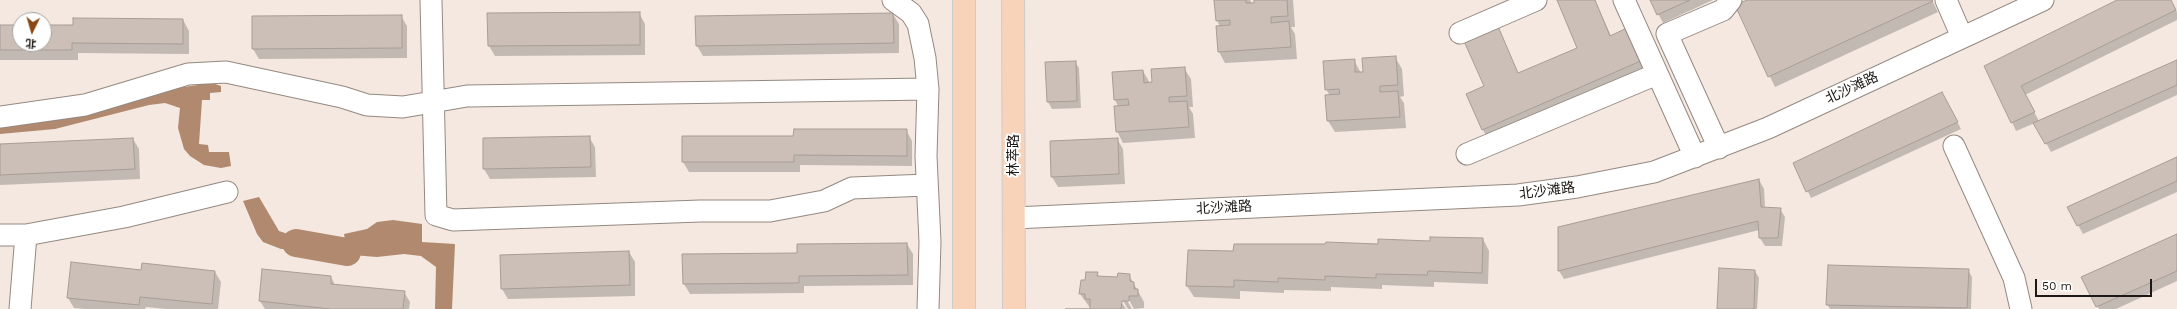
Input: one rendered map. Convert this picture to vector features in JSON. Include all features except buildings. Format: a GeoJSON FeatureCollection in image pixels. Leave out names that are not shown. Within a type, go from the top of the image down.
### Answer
{"type":"FeatureCollection","features":[{"type":"Feature","properties":{"kind":"main road"},"geometry":{"type":"LineString","coordinates":[[964,0],[964,309]]}},
{"type":"Feature","properties":{"kind":"main road","name":"林萃路"},"geometry":{"type":"LineString","coordinates":[[1014,0],[1014,309]]}},
{"type":"Feature","properties":{"kind":"street"},"geometry":{"type":"LineString","coordinates":[[431,0],[436,215],[453,220],[700,211],[770,211],[824,201],[852,188],[927,185]]}},
{"type":"Feature","properties":{"kind":"street"},"geometry":{"type":"LineString","coordinates":[[893,0],[910,13],[918,24],[925,58],[928,89],[927,185],[930,242],[928,309]]}},
{"type":"Feature","properties":{"kind":"street"},"geometry":{"type":"LineString","coordinates":[[1460,33],[1536,0]]}},
{"type":"Feature","properties":{"kind":"street"},"geometry":{"type":"LineString","coordinates":[[1624,0],[1695,157]]}},
{"type":"Feature","properties":{"kind":"street"},"geometry":{"type":"LineString","coordinates":[[1719,148],[1667,34],[1723,10],[1731,0]]}},
{"type":"Feature","properties":{"kind":"street"},"geometry":{"type":"LineString","coordinates":[[1946,0],[1962,37]]}},
{"type":"Feature","properties":{"kind":"street","name":"北沙滩路"},"geometry":{"type":"LineString","coordinates":[[1014,218],[1518,195],[1577,187],[1654,172],[1768,128],[2043,0]]}},
{"type":"Feature","properties":{"kind":"street"},"geometry":{"type":"LineString","coordinates":[[0,117],[85,105],[188,74],[226,72],[342,97],[367,105],[403,107],[434,103],[467,96],[928,89]]}},
{"type":"Feature","properties":{"kind":"street"},"geometry":{"type":"LineString","coordinates":[[1467,154],[1657,74]]}},
{"type":"Feature","properties":{"kind":"street"},"geometry":{"type":"LineString","coordinates":[[1954,146],[2014,278],[2021,309]]}},
{"type":"Feature","properties":{"kind":"street"},"geometry":{"type":"LineString","coordinates":[[0,235],[26,235],[124,217],[227,192]]}},
{"type":"Feature","properties":{"kind":"street"},"geometry":{"type":"LineString","coordinates":[[20,309],[26,235]]}},
{"type":"Feature","properties":{"kind":"shaded area"},"geometry":{"type":"Polygon","coordinates":[[[200,79],[221,86],[221,92],[210,93],[210,100],[202,100],[199,144],[208,145],[209,152],[229,152],[231,166],[221,168],[204,165],[190,156],[184,149],[178,128],[180,108],[165,103],[149,105],[55,129],[0,134],[0,125],[162,90],[198,85],[200,79]]]}},
{"type":"Feature","properties":{"kind":"shaded area"},"geometry":{"type":"Polygon","coordinates":[[[259,197],[279,231],[297,237],[296,243],[292,249],[281,249],[263,242],[257,234],[243,201],[259,197]]]}},
{"type":"Feature","properties":{"kind":"shaded area"},"geometry":{"type":"Polygon","coordinates":[[[393,220],[422,224],[422,242],[455,244],[452,309],[435,309],[436,267],[421,256],[404,254],[377,257],[352,255],[347,252],[344,234],[367,229],[377,222],[393,220]]]}},
{"type":"Feature","properties":{"kind":"waterway"},"geometry":{"type":"LineString","coordinates":[[296,243],[347,252]]}}]}
